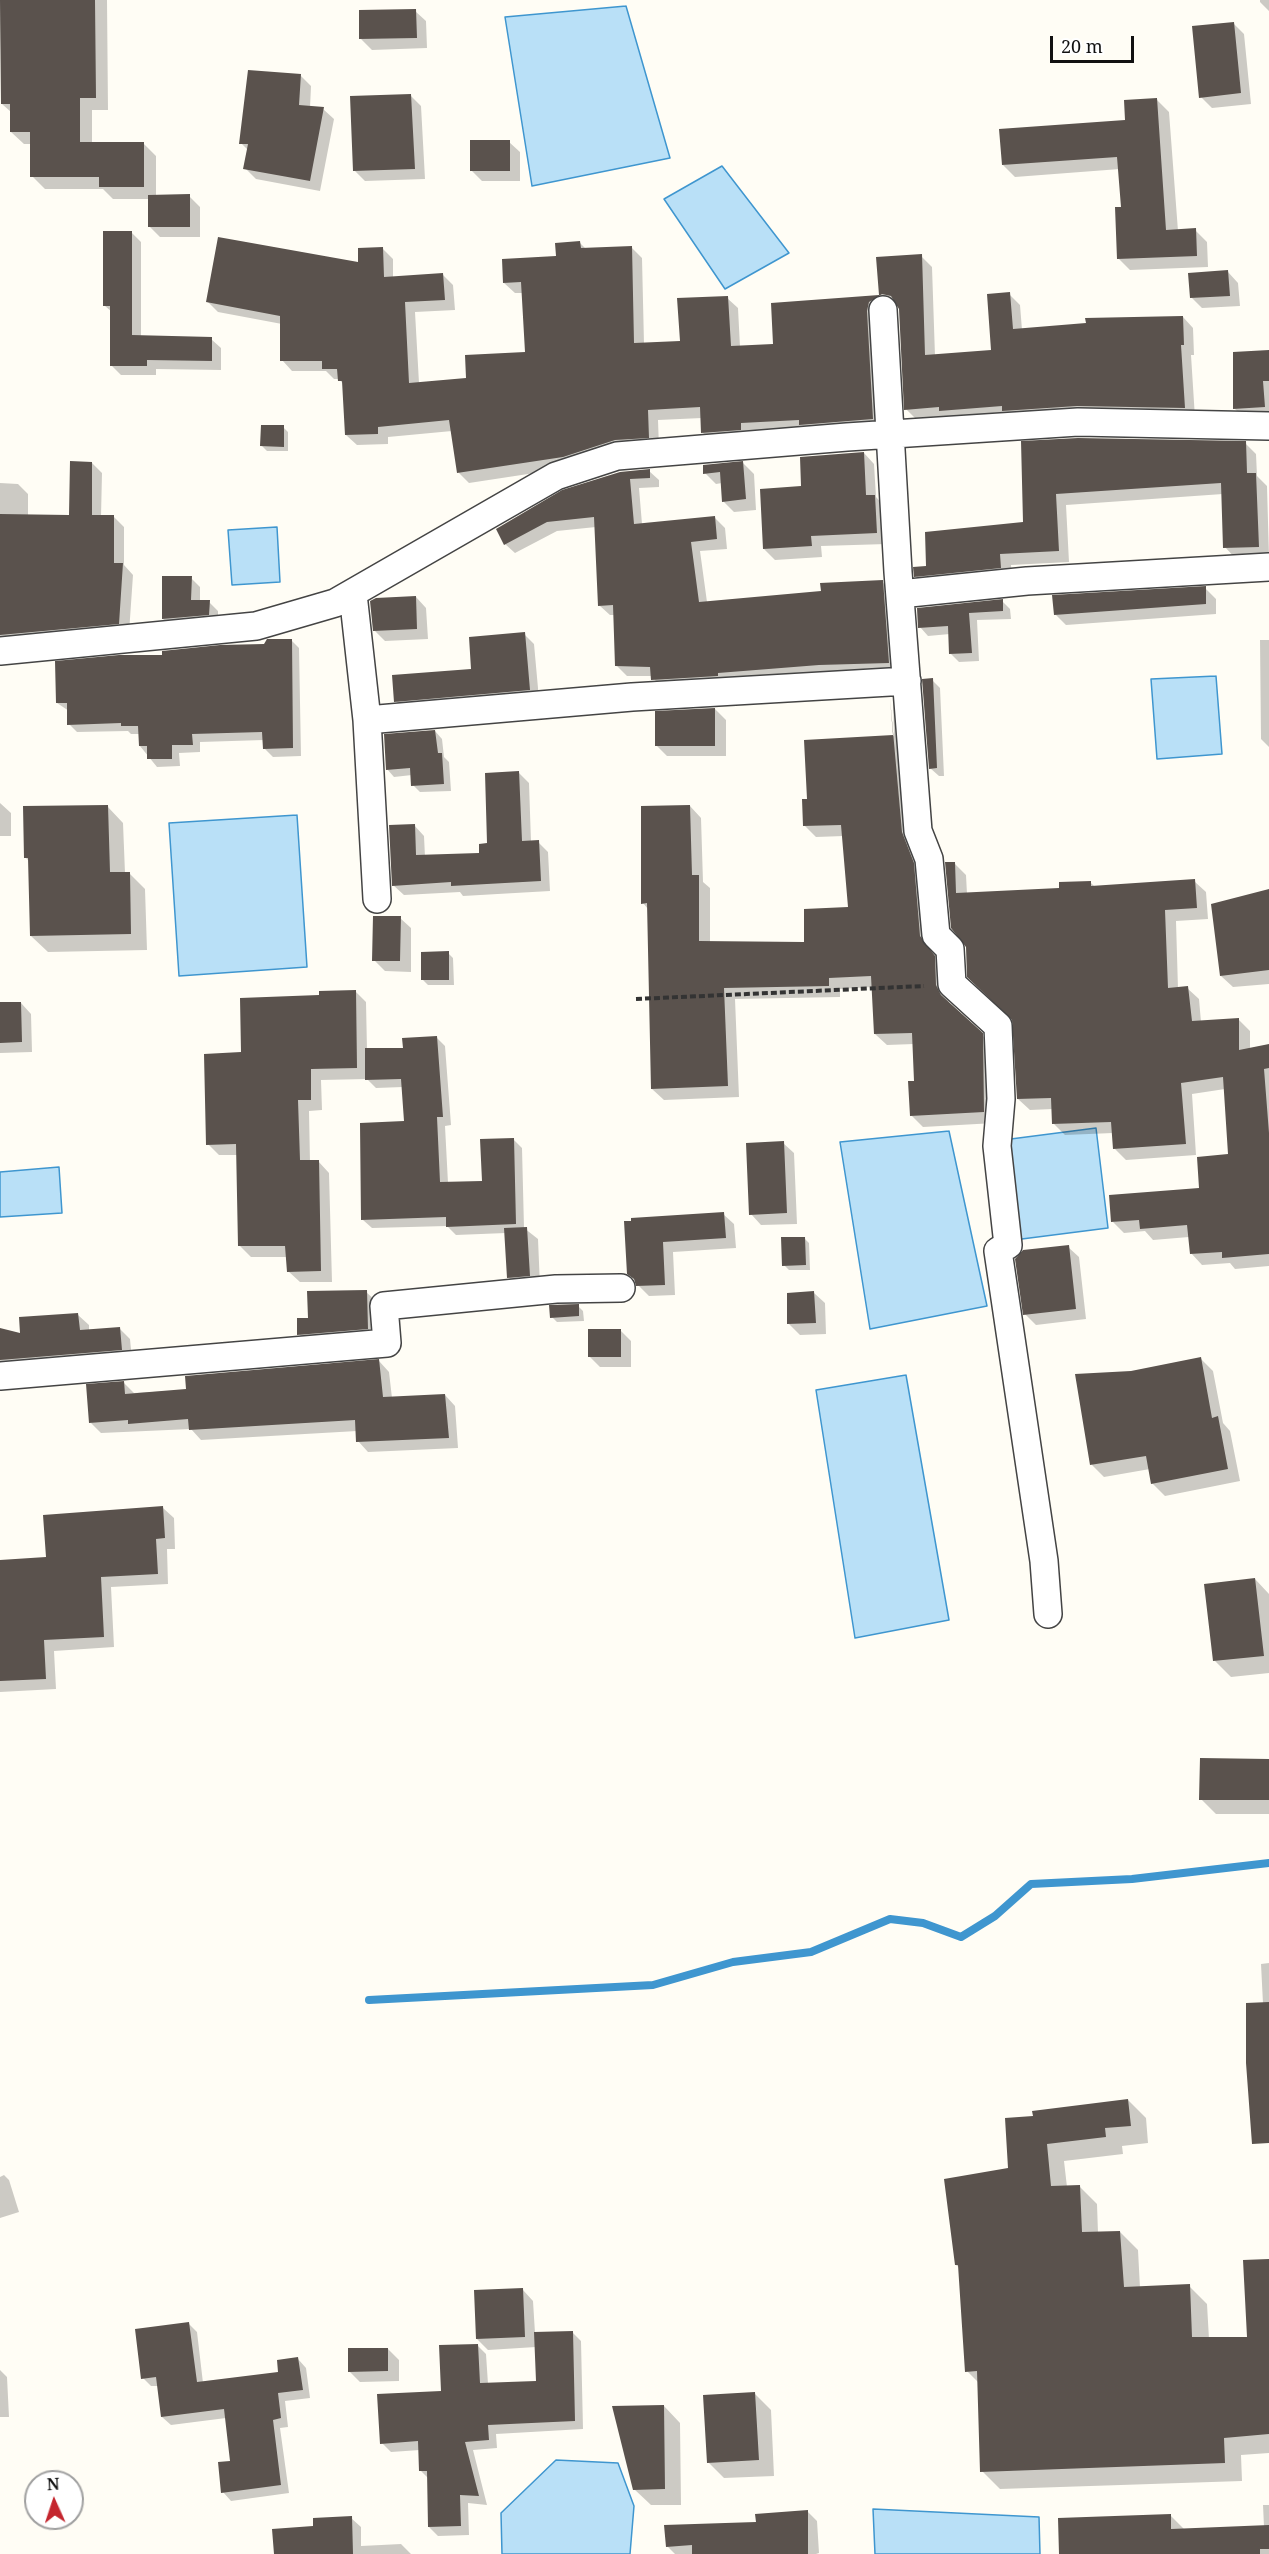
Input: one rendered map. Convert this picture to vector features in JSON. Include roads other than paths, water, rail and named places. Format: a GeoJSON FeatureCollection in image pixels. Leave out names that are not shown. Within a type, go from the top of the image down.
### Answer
{"type":"FeatureCollection","features":[{"type":"Feature","properties":{"kind":"street"},"geometry":{"type":"LineString","coordinates":[[883,310],[900,594],[918,831],[929,859],[936,935],[950,949],[952,984],[998,1026],[1001,1099],[997,1146],[1008,1245],[998,1251],[1044,1561],[1048,1614]]}},
{"type":"Feature","properties":{"kind":"street"},"geometry":{"type":"LineString","coordinates":[[0,651],[256,626],[335,603],[556,476],[617,456],[1078,422],[1269,426]]}},
{"type":"Feature","properties":{"kind":"street"},"geometry":{"type":"LineString","coordinates":[[900,594],[1027,581],[1269,567]]}},
{"type":"Feature","properties":{"kind":"street"},"geometry":{"type":"LineString","coordinates":[[353,594],[367,720],[376,899]]}},
{"type":"Feature","properties":{"kind":"street"},"geometry":{"type":"LineString","coordinates":[[367,720],[678,693],[907,681]]}},
{"type":"Feature","properties":{"kind":"street"},"geometry":{"type":"LineString","coordinates":[[0,1376],[387,1343],[384,1306],[556,1289],[621,1288]]}},
{"type":"Feature","properties":{"kind":"water"},"geometry":{"type":"Polygon","coordinates":[[[626,6],[670,158],[532,186],[505,17],[626,6]]]}},
{"type":"Feature","properties":{"kind":"water"},"geometry":{"type":"Polygon","coordinates":[[[722,166],[789,253],[725,289],[664,199],[722,166]]]}},
{"type":"Feature","properties":{"kind":"water"},"geometry":{"type":"Polygon","coordinates":[[[277,527],[280,582],[232,585],[228,530],[277,527]]]}},
{"type":"Feature","properties":{"kind":"water"},"geometry":{"type":"Polygon","coordinates":[[[1216,676],[1222,754],[1157,759],[1151,679],[1216,676]]]}},
{"type":"Feature","properties":{"kind":"water"},"geometry":{"type":"Polygon","coordinates":[[[297,815],[307,967],[179,976],[169,823],[297,815]]]}},
{"type":"Feature","properties":{"kind":"water"},"geometry":{"type":"Polygon","coordinates":[[[1096,1128],[1108,1228],[1014,1240],[1003,1140],[1096,1128]]]}},
{"type":"Feature","properties":{"kind":"water"},"geometry":{"type":"Polygon","coordinates":[[[949,1131],[987,1306],[870,1329],[840,1142],[949,1131]]]}},
{"type":"Feature","properties":{"kind":"water"},"geometry":{"type":"Polygon","coordinates":[[[59,1167],[62,1213],[0,1217],[0,1172],[59,1167]]]}},
{"type":"Feature","properties":{"kind":"water"},"geometry":{"type":"Polygon","coordinates":[[[906,1375],[949,1620],[855,1638],[816,1390],[906,1375]]]}},
{"type":"Feature","properties":{"kind":"water"},"geometry":{"type":"Polygon","coordinates":[[[556,2460],[618,2463],[634,2506],[630,2554],[502,2554],[501,2513],[556,2460]]]}},
{"type":"Feature","properties":{"kind":"water"},"geometry":{"type":"Polygon","coordinates":[[[873,2509],[1039,2517],[1040,2554],[875,2554],[873,2509]]]}},
{"type":"Feature","properties":{"kind":"waterway"},"geometry":{"type":"LineString","coordinates":[[369,2000],[653,1985],[733,1962],[811,1952],[890,1919],[923,1923],[961,1937],[995,1916],[1031,1884],[1132,1879],[1269,1863]]}}]}
